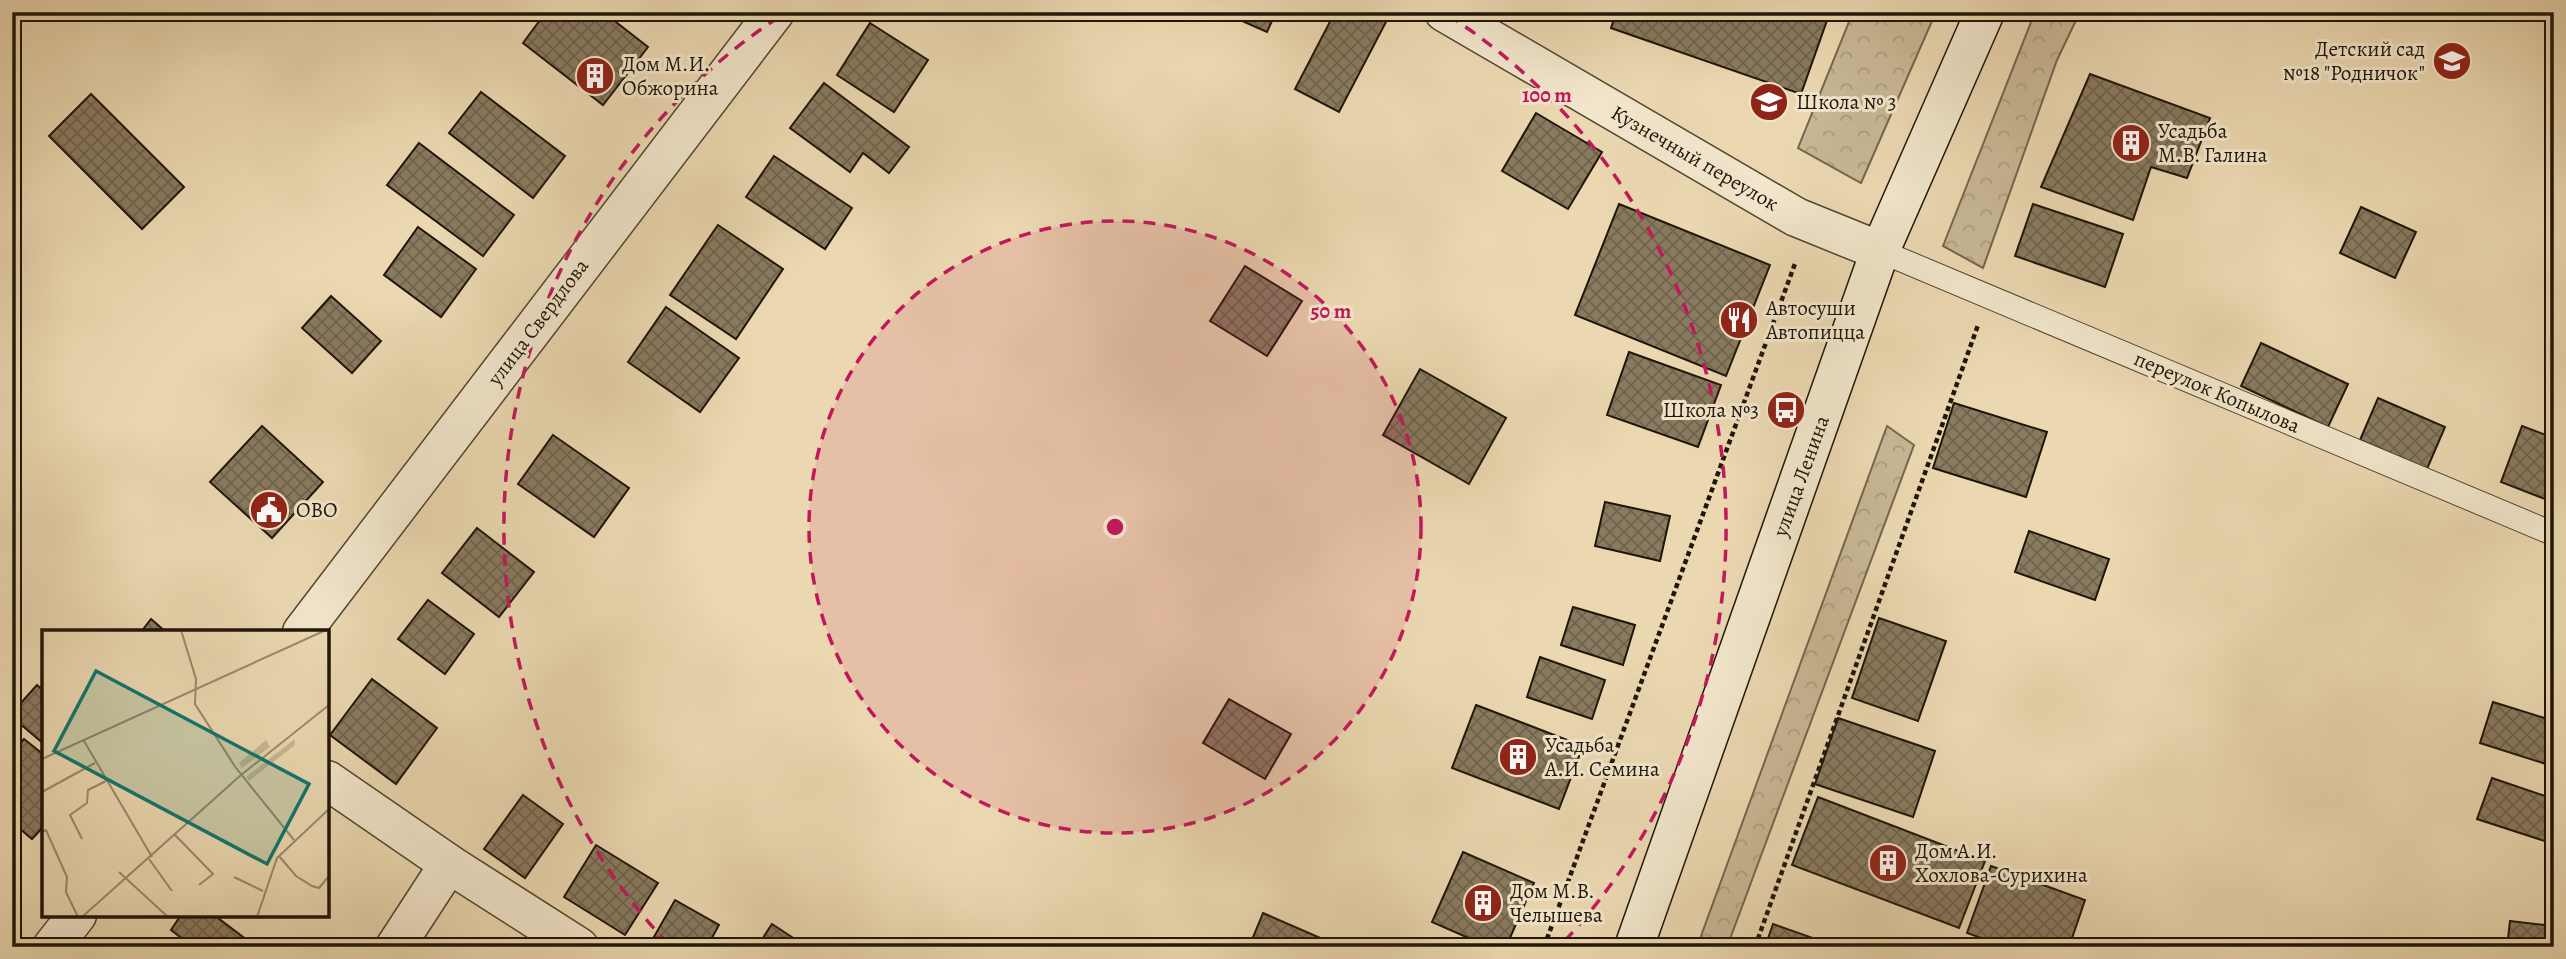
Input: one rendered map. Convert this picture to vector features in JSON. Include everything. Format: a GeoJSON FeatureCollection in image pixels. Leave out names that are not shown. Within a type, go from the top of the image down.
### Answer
{"type":"FeatureCollection","features":[{"type":"Feature","properties":{"kind":"street","name":"улица Свердлова"},"geometry":{"type":"LineString","coordinates":[[304,630],[775,12]]}},
{"type":"Feature","properties":{"kind":"street","name":"Кузнечный переулок"},"geometry":{"type":"LineString","coordinates":[[1444,12],[1811,223],[1880,251]]}},
{"type":"Feature","properties":{"kind":"street","name":"улица Ленина"},"geometry":{"type":"LineString","coordinates":[[1634,947],[1880,251],[1985,12]]}},
{"type":"Feature","properties":{"kind":"street"},"geometry":{"type":"LineString","coordinates":[[329,781],[449,864],[579,947]]}},
{"type":"Feature","properties":{"kind":"street"},"geometry":{"type":"LineString","coordinates":[[395,947],[449,864]]}},
{"type":"Feature","properties":{"kind":"street"},"geometry":{"type":"LineString","coordinates":[[52,947],[75,917]]}},
{"type":"Feature","properties":{"kind":"lane","name":"переулок Копылова"},"geometry":{"type":"LineString","coordinates":[[1880,251],[2554,534]]}},
{"type":"Feature","properties":{"kind":"path"},"geometry":{"type":"LineString","coordinates":[[1544,947],[1811,223]]}},
{"type":"Feature","properties":{"kind":"path"},"geometry":{"type":"LineString","coordinates":[[1755,947],[1989,296]]}},
{"type":"Feature","properties":{"kind":"green space"},"geometry":{"type":"Polygon","coordinates":[[[1853,12],[1936,12],[1861,183],[1798,148],[1853,12]]]}},
{"type":"Feature","properties":{"kind":"green space"},"geometry":{"type":"Polygon","coordinates":[[[2035,12],[2080,12],[2057,60],[1983,268],[1943,246],[2035,12]]]}},
{"type":"Feature","properties":{"kind":"green space"},"geometry":{"type":"Polygon","coordinates":[[[1887,426],[1914,445],[1727,947],[1697,947],[1887,426]]]}},
{"type":"Feature","properties":{"kind":"building","name":"Дом М.И. Обжорина"},"geometry":{"type":"Polygon","coordinates":[[[546,12],[603,12],[648,47],[603,105],[523,43],[546,12]]]}},
{"type":"Feature","properties":{"kind":"building"},"geometry":{"type":"Polygon","coordinates":[[[1235,12],[1276,12],[1267,32],[1233,17],[1235,12]]]}},
{"type":"Feature","properties":{"kind":"building"},"geometry":{"type":"Polygon","coordinates":[[[1335,12],[1368,12],[1386,22],[1339,112],[1295,89],[1335,12]]]}},
{"type":"Feature","properties":{"kind":"building"},"geometry":{"type":"Polygon","coordinates":[[[1616,12],[1830,12],[1801,94],[1611,28],[1616,12]]]}},
{"type":"Feature","properties":{"kind":"building"},"geometry":{"type":"Polygon","coordinates":[[[870,23],[928,60],[894,112],[837,75],[870,23]]]}},
{"type":"Feature","properties":{"kind":"building","name":"Усадьба М.В. Галина"},"geometry":{"type":"Polygon","coordinates":[[[2090,74],[2210,118],[2187,178],[2151,167],[2133,220],[2041,187],[2090,74]]]}},
{"type":"Feature","properties":{"kind":"building"},"geometry":{"type":"Polygon","coordinates":[[[824,83],[909,147],[889,173],[863,153],[850,172],[790,128],[824,83]]]}},
{"type":"Feature","properties":{"kind":"building"},"geometry":{"type":"Polygon","coordinates":[[[481,92],[565,156],[533,198],[449,133],[481,92]]]}},
{"type":"Feature","properties":{"kind":"building"},"geometry":{"type":"Polygon","coordinates":[[[91,94],[184,187],[142,229],[49,136],[91,94]]]}},
{"type":"Feature","properties":{"kind":"building"},"geometry":{"type":"Polygon","coordinates":[[[1536,113],[1602,152],[1568,209],[1502,171],[1536,113]]]}},
{"type":"Feature","properties":{"kind":"building"},"geometry":{"type":"Polygon","coordinates":[[[419,143],[514,215],[483,256],[387,185],[419,143]]]}},
{"type":"Feature","properties":{"kind":"building"},"geometry":{"type":"Polygon","coordinates":[[[774,156],[852,208],[825,249],[746,197],[774,156]]]}},
{"type":"Feature","properties":{"kind":"building"},"geometry":{"type":"Polygon","coordinates":[[[1619,204],[1770,265],[1726,376],[1575,315],[1619,204]]]}},
{"type":"Feature","properties":{"kind":"building"},"geometry":{"type":"Polygon","coordinates":[[[2033,204],[2123,234],[2105,287],[2015,256],[2033,204]]]}},
{"type":"Feature","properties":{"kind":"building"},"geometry":{"type":"Polygon","coordinates":[[[2361,207],[2416,232],[2395,278],[2340,253],[2361,207]]]}},
{"type":"Feature","properties":{"kind":"building"},"geometry":{"type":"Polygon","coordinates":[[[718,225],[783,269],[736,339],[670,295],[718,225]]]}},
{"type":"Feature","properties":{"kind":"building"},"geometry":{"type":"Polygon","coordinates":[[[418,227],[476,269],[441,317],[384,275],[418,227]]]}},
{"type":"Feature","properties":{"kind":"building"},"geometry":{"type":"Polygon","coordinates":[[[1245,266],[1302,301],[1267,356],[1210,321],[1245,266]]]}},
{"type":"Feature","properties":{"kind":"building"},"geometry":{"type":"Polygon","coordinates":[[[331,296],[381,341],[352,373],[302,328],[331,296]]]}},
{"type":"Feature","properties":{"kind":"building"},"geometry":{"type":"Polygon","coordinates":[[[666,307],[739,358],[700,412],[628,362],[666,307]]]}},
{"type":"Feature","properties":{"kind":"building"},"geometry":{"type":"Polygon","coordinates":[[[2261,343],[2348,384],[2328,427],[2241,386],[2261,343]]]}},
{"type":"Feature","properties":{"kind":"building"},"geometry":{"type":"Polygon","coordinates":[[[1629,352],[1721,385],[1698,447],[1607,415],[1629,352]]]}},
{"type":"Feature","properties":{"kind":"building"},"geometry":{"type":"Polygon","coordinates":[[[1420,369],[1506,418],[1469,484],[1383,435],[1420,369]]]}},
{"type":"Feature","properties":{"kind":"building"},"geometry":{"type":"Polygon","coordinates":[[[2378,398],[2445,427],[2427,469],[2360,440],[2378,398]]]}},
{"type":"Feature","properties":{"kind":"building"},"geometry":{"type":"Polygon","coordinates":[[[1954,403],[2047,432],[2026,497],[1933,468],[1954,403]]]}},
{"type":"Feature","properties":{"kind":"building","name":"ОВО"},"geometry":{"type":"Polygon","coordinates":[[[262,426],[323,482],[272,538],[210,482],[262,426]]]}},
{"type":"Feature","properties":{"kind":"building"},"geometry":{"type":"Polygon","coordinates":[[[2522,426],[2554,438],[2554,474],[2545,499],[2501,482],[2522,426]]]}},
{"type":"Feature","properties":{"kind":"building"},"geometry":{"type":"Polygon","coordinates":[[[553,435],[629,488],[594,537],[518,484],[553,435]]]}},
{"type":"Feature","properties":{"kind":"building"},"geometry":{"type":"Polygon","coordinates":[[[1605,502],[1670,516],[1660,561],[1595,546],[1605,502]]]}},
{"type":"Feature","properties":{"kind":"building"},"geometry":{"type":"Polygon","coordinates":[[[477,528],[534,572],[499,617],[442,573],[477,528]]]}},
{"type":"Feature","properties":{"kind":"building"},"geometry":{"type":"Polygon","coordinates":[[[2029,531],[2109,559],[2095,600],[2015,572],[2029,531]]]}},
{"type":"Feature","properties":{"kind":"building"},"geometry":{"type":"Polygon","coordinates":[[[428,600],[474,634],[445,674],[398,639],[428,600]]]}},
{"type":"Feature","properties":{"kind":"building"},"geometry":{"type":"Polygon","coordinates":[[[1573,607],[1635,625],[1623,665],[1561,645],[1573,607]]]}},
{"type":"Feature","properties":{"kind":"building"},"geometry":{"type":"Polygon","coordinates":[[[1879,618],[1946,641],[1918,721],[1852,698],[1879,618]]]}},
{"type":"Feature","properties":{"kind":"building"},"geometry":{"type":"Polygon","coordinates":[[[151,619],[164,630],[143,630],[151,619]]]}},
{"type":"Feature","properties":{"kind":"building","name":"Усадьба А.И. Семина"},"geometry":{"type":"Polygon","coordinates":[[[1540,657],[1605,680],[1592,719],[1527,697],[1540,657]]]}},
{"type":"Feature","properties":{"kind":"building"},"geometry":{"type":"Polygon","coordinates":[[[372,679],[437,728],[396,784],[330,735],[372,679]]]}},
{"type":"Feature","properties":{"kind":"building"},"geometry":{"type":"Polygon","coordinates":[[[37,685],[42,689],[42,742],[12,717],[12,713],[37,685]]]}},
{"type":"Feature","properties":{"kind":"building"},"geometry":{"type":"Polygon","coordinates":[[[1229,699],[1291,734],[1265,779],[1203,743],[1229,699]]]}},
{"type":"Feature","properties":{"kind":"building"},"geometry":{"type":"Polygon","coordinates":[[[2493,702],[2554,721],[2554,740],[2546,764],[2480,743],[2493,702]]]}},
{"type":"Feature","properties":{"kind":"building","name":"Усадьба А.И. Семина"},"geometry":{"type":"Polygon","coordinates":[[[1476,705],[1583,746],[1559,809],[1452,768],[1476,705]]]}},
{"type":"Feature","properties":{"kind":"building"},"geometry":{"type":"Polygon","coordinates":[[[1838,718],[1935,751],[1913,817],[1815,784],[1838,718]]]}},
{"type":"Feature","properties":{"kind":"building"},"geometry":{"type":"Polygon","coordinates":[[[24,739],[42,753],[42,828],[32,839],[12,822],[12,753],[24,739]]]}},
{"type":"Feature","properties":{"kind":"building"},"geometry":{"type":"Polygon","coordinates":[[[2492,778],[2554,799],[2554,844],[2477,819],[2492,778]]]}},
{"type":"Feature","properties":{"kind":"building"},"geometry":{"type":"Polygon","coordinates":[[[523,795],[563,824],[525,878],[484,849],[523,795]]]}},
{"type":"Feature","properties":{"kind":"building","name":"Дом А.И. Хохлова-Сурихина"},"geometry":{"type":"Polygon","coordinates":[[[1818,797],[1985,861],[1959,928],[1792,865],[1818,797]]]}},
{"type":"Feature","properties":{"kind":"building"},"geometry":{"type":"Polygon","coordinates":[[[596,845],[658,883],[625,935],[564,897],[596,845]]]}},
{"type":"Feature","properties":{"kind":"building","name":"Дом М.В. Челышева"},"geometry":{"type":"Polygon","coordinates":[[[1463,852],[1534,883],[1506,947],[1489,947],[1432,922],[1463,852]]]}},
{"type":"Feature","properties":{"kind":"building"},"geometry":{"type":"Polygon","coordinates":[[[1991,866],[2085,900],[2069,947],[2006,947],[1967,933],[1991,866]]]}},
{"type":"Feature","properties":{"kind":"building"},"geometry":{"type":"Polygon","coordinates":[[[675,900],[719,925],[707,947],[660,947],[651,942],[675,900]]]}},
{"type":"Feature","properties":{"kind":"building"},"geometry":{"type":"Polygon","coordinates":[[[1263,913],[1341,947],[1249,947],[1263,913]]]}},
{"type":"Feature","properties":{"kind":"building"},"geometry":{"type":"Polygon","coordinates":[[[180,917],[217,917],[251,943],[248,947],[193,947],[171,930],[180,917]]]}},
{"type":"Feature","properties":{"kind":"building"},"geometry":{"type":"Polygon","coordinates":[[[2510,921],[2554,926],[2554,947],[2507,947],[2510,921]]]}},
{"type":"Feature","properties":{"kind":"building"},"geometry":{"type":"Polygon","coordinates":[[[772,924],[807,947],[757,947],[772,924]]]}},
{"type":"Feature","properties":{"kind":"building"},"geometry":{"type":"Polygon","coordinates":[[[1773,924],[1838,947],[1765,947],[1773,924]]]}},
{"type":"Feature","properties":{"kind":"place","name":"Детский сад №18 \"Родничок\""},"geometry":{"type":"Point","coordinates":[2452,61]}},
{"type":"Feature","properties":{"kind":"place","name":"Дом М.И. Обжорина"},"geometry":{"type":"Point","coordinates":[595,76]}},
{"type":"Feature","properties":{"kind":"place","name":"Школа № 3"},"geometry":{"type":"Point","coordinates":[1769,102]}},
{"type":"Feature","properties":{"kind":"place","name":"Усадьба М.В. Галина"},"geometry":{"type":"Point","coordinates":[2131,143]}},
{"type":"Feature","properties":{"kind":"place","name":"Автосуши Автопицца"},"geometry":{"type":"Point","coordinates":[1739,320]}},
{"type":"Feature","properties":{"kind":"place","name":"Школа №3"},"geometry":{"type":"Point","coordinates":[1786,410]}},
{"type":"Feature","properties":{"kind":"place","name":"ОВО"},"geometry":{"type":"Point","coordinates":[269,510]}},
{"type":"Feature","properties":{"kind":"place","name":"Усадьба А.И. Семина"},"geometry":{"type":"Point","coordinates":[1518,757]}},
{"type":"Feature","properties":{"kind":"place","name":"Дом А.И. Хохлова-Сурихина"},"geometry":{"type":"Point","coordinates":[1888,863]}},
{"type":"Feature","properties":{"kind":"place","name":"Дом М.В. Челышева"},"geometry":{"type":"Point","coordinates":[1483,903]}}]}
